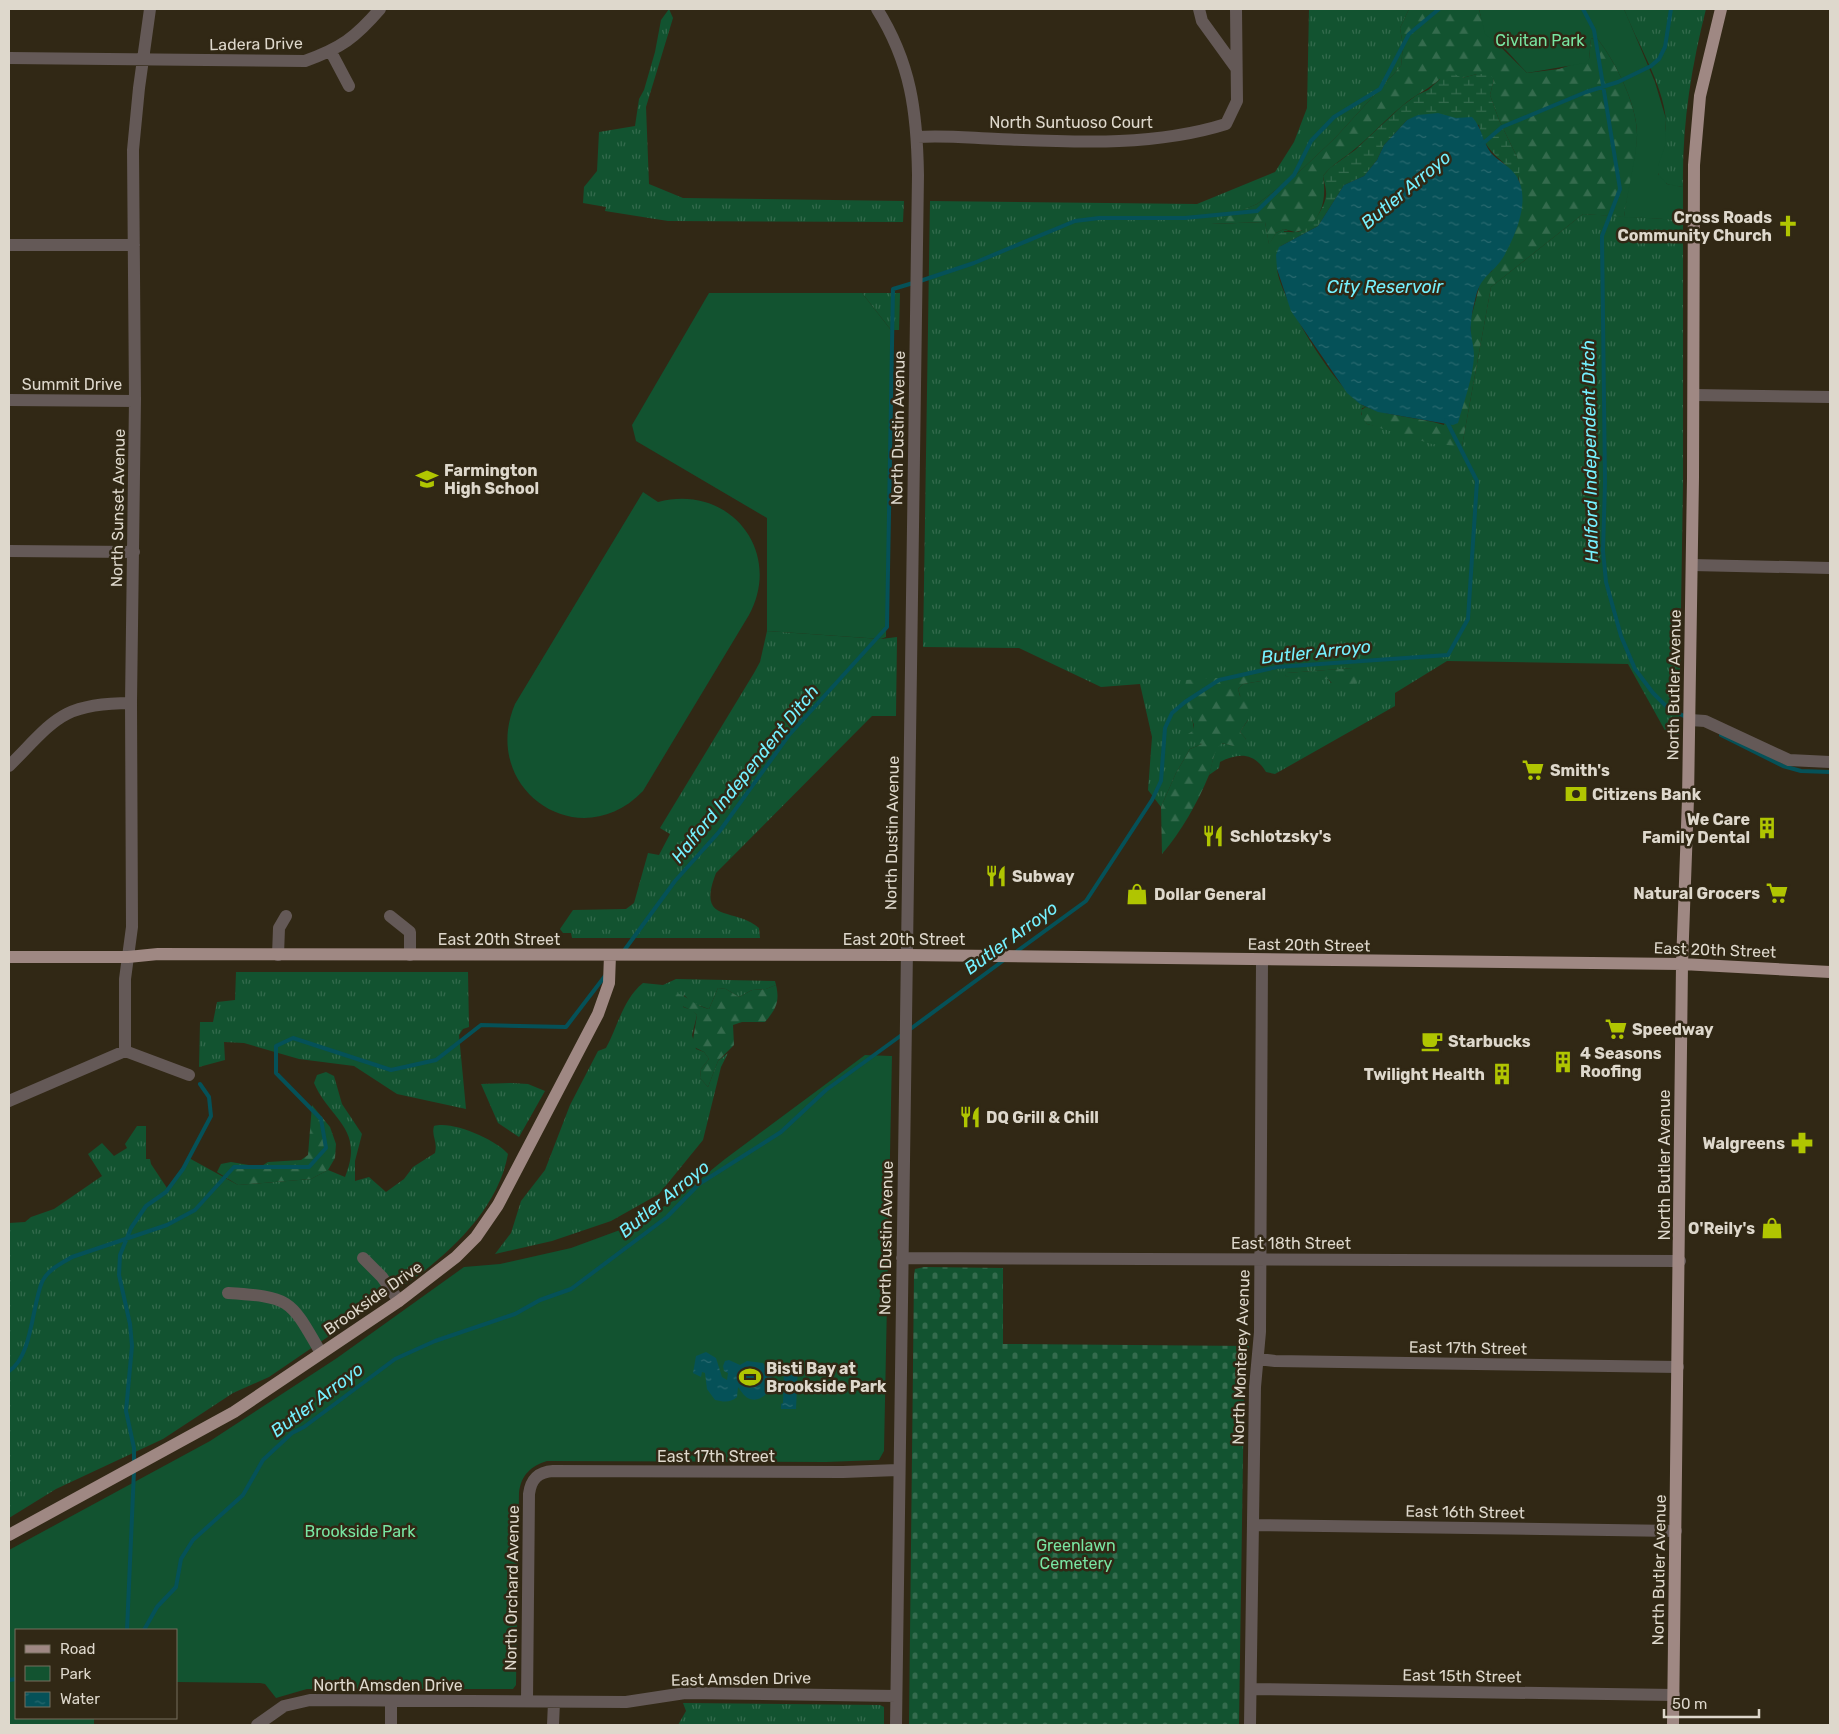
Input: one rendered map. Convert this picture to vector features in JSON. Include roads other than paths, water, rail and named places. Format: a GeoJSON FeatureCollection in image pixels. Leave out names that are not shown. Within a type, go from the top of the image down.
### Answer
{"type":"FeatureCollection","features":[{"type":"Feature","properties":{"kind":"main road","name":"North Butler Avenue"},"geometry":{"type":"LineString","coordinates":[[1673,1725],[1680,1262],[1682,964],[1690,720],[1695,136],[1703,78],[1721,9]]}},
{"type":"Feature","properties":{"kind":"main road","name":"East 20th Street"},"geometry":{"type":"LineString","coordinates":[[9,957],[128,957],[158,954],[907,955],[1262,961],[1682,964],[1830,972]]}},
{"type":"Feature","properties":{"kind":"main road","name":"Brookside Drive"},"geometry":{"type":"LineString","coordinates":[[9,1535],[234,1412],[399,1301],[456,1257],[476,1237],[498,1205],[603,1004],[609,983],[610,955]]}},
{"type":"Feature","properties":{"kind":"street","name":"North Sunset Avenue"},"geometry":{"type":"LineString","coordinates":[[125,1051],[125,979],[132,927],[131,703],[135,401],[133,150],[150,9]]}},
{"type":"Feature","properties":{"kind":"street","name":"Ladera Drive"},"geometry":{"type":"LineString","coordinates":[[9,58],[305,61],[331,52],[358,34],[380,9]]}},
{"type":"Feature","properties":{"kind":"street","name":"North Dustin Avenue"},"geometry":{"type":"LineString","coordinates":[[876,9],[896,42],[908,76],[917,137],[896,1725]]}},
{"type":"Feature","properties":{"kind":"street"},"geometry":{"type":"LineString","coordinates":[[1199,9],[1208,29],[1236,68]]}},
{"type":"Feature","properties":{"kind":"street","name":"North Suntuoso Court"},"geometry":{"type":"LineString","coordinates":[[917,137],[1157,139],[1226,124],[1233,113],[1237,101],[1236,9]]}},
{"type":"Feature","properties":{"kind":"street"},"geometry":{"type":"LineString","coordinates":[[331,52],[350,86]]}},
{"type":"Feature","properties":{"kind":"street"},"geometry":{"type":"LineString","coordinates":[[9,246],[134,245]]}},
{"type":"Feature","properties":{"kind":"street"},"geometry":{"type":"LineString","coordinates":[[1694,395],[1830,397]]}},
{"type":"Feature","properties":{"kind":"street","name":"Summit Drive"},"geometry":{"type":"LineString","coordinates":[[9,400],[135,401]]}},
{"type":"Feature","properties":{"kind":"street"},"geometry":{"type":"LineString","coordinates":[[9,551],[134,552]]}},
{"type":"Feature","properties":{"kind":"street"},"geometry":{"type":"LineString","coordinates":[[1692,565],[1830,568]]}},
{"type":"Feature","properties":{"kind":"street"},"geometry":{"type":"LineString","coordinates":[[9,766],[52,723],[63,715],[86,705],[131,703]]}},
{"type":"Feature","properties":{"kind":"street"},"geometry":{"type":"LineString","coordinates":[[1690,720],[1705,721],[1789,760],[1830,762]]}},
{"type":"Feature","properties":{"kind":"street"},"geometry":{"type":"LineString","coordinates":[[278,955],[279,928],[286,916]]}},
{"type":"Feature","properties":{"kind":"street"},"geometry":{"type":"LineString","coordinates":[[390,916],[410,932],[410,955]]}},
{"type":"Feature","properties":{"kind":"street","name":"North Monterey Avenue"},"geometry":{"type":"LineString","coordinates":[[1250,1725],[1260,1259],[1262,961]]}},
{"type":"Feature","properties":{"kind":"street"},"geometry":{"type":"LineString","coordinates":[[9,1101],[125,1051],[189,1075]]}},
{"type":"Feature","properties":{"kind":"street"},"geometry":{"type":"LineString","coordinates":[[363,1258],[382,1277],[399,1301]]}},
{"type":"Feature","properties":{"kind":"street","name":"East 18th Street"},"geometry":{"type":"LineString","coordinates":[[902,1258],[1680,1262]]}},
{"type":"Feature","properties":{"kind":"street"},"geometry":{"type":"LineString","coordinates":[[228,1293],[265,1296],[279,1299],[288,1304],[298,1314],[321,1353]]}},
{"type":"Feature","properties":{"kind":"street","name":"East 17th Street"},"geometry":{"type":"LineString","coordinates":[[1258,1359],[1275,1361],[1678,1367]]}},
{"type":"Feature","properties":{"kind":"street","name":"East 17th Street"},"geometry":{"type":"LineString","coordinates":[[536,1477],[540,1473],[553,1471],[843,1472],[898,1470]]}},
{"type":"Feature","properties":{"kind":"street","name":"North Orchard Avenue"},"geometry":{"type":"LineString","coordinates":[[527,1702],[529,1494],[532,1482],[536,1477]]}},
{"type":"Feature","properties":{"kind":"street","name":"East 16th Street"},"geometry":{"type":"LineString","coordinates":[[1253,1525],[1676,1530]]}},
{"type":"Feature","properties":{"kind":"street","name":"East 15th Street"},"geometry":{"type":"LineString","coordinates":[[1251,1689],[1674,1695]]}},
{"type":"Feature","properties":{"kind":"street","name":"East Amsden Drive"},"geometry":{"type":"LineString","coordinates":[[527,1702],[626,1702],[685,1693],[896,1696]]}},
{"type":"Feature","properties":{"kind":"street","name":"North Amsden Drive"},"geometry":{"type":"LineString","coordinates":[[257,1725],[272,1713],[296,1702],[310,1700],[527,1702]]}},
{"type":"Feature","properties":{"kind":"street"},"geometry":{"type":"LineString","coordinates":[[391,1701],[391,1725]]}},
{"type":"Feature","properties":{"kind":"street"},"geometry":{"type":"LineString","coordinates":[[553,1725],[554,1702]]}},
{"type":"Feature","properties":{"kind":"water","name":"City Reservoir"},"geometry":{"type":"Polygon","coordinates":[[[1438,113],[1456,118],[1472,117],[1478,125],[1491,153],[1509,167],[1520,182],[1522,193],[1521,215],[1513,237],[1500,262],[1481,283],[1476,296],[1471,323],[1474,356],[1472,373],[1458,423],[1453,425],[1378,412],[1360,404],[1347,393],[1291,311],[1277,269],[1276,255],[1279,247],[1318,226],[1344,185],[1364,176],[1377,160],[1384,145],[1407,120],[1418,115],[1438,113]]]}},
{"type":"Feature","properties":{"kind":"water","name":"Bisti Bay at Brookside Park"},"geometry":{"type":"Polygon","coordinates":[[[706,1352],[716,1358],[722,1377],[727,1380],[728,1373],[724,1371],[723,1366],[725,1361],[729,1360],[740,1365],[747,1361],[763,1363],[772,1376],[771,1385],[767,1393],[759,1399],[750,1399],[738,1387],[737,1397],[734,1399],[727,1402],[715,1400],[707,1389],[705,1373],[702,1372],[701,1377],[693,1373],[696,1356],[706,1352]]]}},
{"type":"Feature","properties":{"kind":"water"},"geometry":{"type":"Polygon","coordinates":[[[782,1364],[798,1365],[796,1409],[781,1409],[781,1404],[783,1403],[784,1370],[782,1370],[782,1364]]]}},
{"type":"Feature","properties":{"kind":"waterway","name":"Halford Independent Ditch"},"geometry":{"type":"LineString","coordinates":[[920,281],[974,263],[1075,221],[1099,218],[1185,218],[1257,211],[1294,175],[1311,141],[1334,117],[1380,89],[1409,34],[1439,9]]}},
{"type":"Feature","properties":{"kind":"waterway","name":"Halford Independent Ditch"},"geometry":{"type":"LineString","coordinates":[[1583,9],[1594,30],[1620,189],[1602,236],[1605,482],[1603,551],[1606,582],[1621,636],[1635,669],[1653,693],[1668,708],[1688,718]]}},
{"type":"Feature","properties":{"kind":"waterway","name":"Butler Arroyo"},"geometry":{"type":"LineString","coordinates":[[1480,146],[1502,127],[1586,92],[1618,82],[1651,66],[1659,59],[1665,47],[1671,9]]}},
{"type":"Feature","properties":{"kind":"waterway","name":"Halford Independent Ditch"},"geometry":{"type":"LineString","coordinates":[[623,952],[675,881],[719,832],[789,735],[887,627],[893,289],[913,283]]}},
{"type":"Feature","properties":{"kind":"waterway","name":"Butler Arroyo"},"geometry":{"type":"LineString","coordinates":[[1016,952],[1086,901],[1152,800],[1161,781],[1165,728],[1172,713],[1185,702],[1219,680],[1277,667],[1448,655],[1468,619],[1477,481],[1446,420]]}},
{"type":"Feature","properties":{"kind":"waterway","name":"Halford Independent Ditch"},"geometry":{"type":"LineString","coordinates":[[1721,735],[1783,766],[1801,771],[1830,772]]}},
{"type":"Feature","properties":{"kind":"waterway","name":"Butler Arroyo"},"geometry":{"type":"LineString","coordinates":[[909,1030],[1004,960]]}},
{"type":"Feature","properties":{"kind":"waterway","name":"Halford Independent Ditch"},"geometry":{"type":"LineString","coordinates":[[9,1371],[17,1364],[27,1343],[42,1282],[55,1267],[72,1257],[167,1225],[195,1210],[234,1167],[309,1167],[326,1148],[321,1119],[276,1073],[276,1046],[293,1038],[391,1070],[436,1060],[481,1025],[566,1027],[605,976]]}},
{"type":"Feature","properties":{"kind":"waterway","name":"Butler Arroyo"},"geometry":{"type":"LineString","coordinates":[[145,1629],[157,1607],[176,1587],[181,1559],[193,1540],[243,1495],[263,1460],[292,1433],[304,1427],[395,1359],[435,1341],[515,1314],[540,1300],[571,1289],[667,1217],[699,1184],[781,1132],[826,1090],[903,1034]]}},
{"type":"Feature","properties":{"kind":"waterway"},"geometry":{"type":"LineString","coordinates":[[134,1464],[134,1448],[126,1411],[132,1346],[130,1324],[119,1275],[120,1255],[131,1228],[146,1206],[166,1192],[183,1169],[211,1116],[209,1097],[200,1084]]}},
{"type":"Feature","properties":{"kind":"waterway"},"geometry":{"type":"LineString","coordinates":[[127,1629],[134,1471]]}},
{"type":"Feature","properties":{"kind":"waterway","name":"Butler Arroyo"},"geometry":{"type":"LineString","coordinates":[[9,1680],[15,1679]]}},
{"type":"Feature","properties":{"kind":"place","name":"Cross Roads Community Church"},"geometry":{"type":"Point","coordinates":[1788,226]}},
{"type":"Feature","properties":{"kind":"place","name":"Farmington High School"},"geometry":{"type":"Point","coordinates":[427,479]}},
{"type":"Feature","properties":{"kind":"place","name":"Smith's"},"geometry":{"type":"Point","coordinates":[1533,770]}},
{"type":"Feature","properties":{"kind":"place","name":"Citizens Bank"},"geometry":{"type":"Point","coordinates":[1576,794]}},
{"type":"Feature","properties":{"kind":"place","name":"We Care Family Dental"},"geometry":{"type":"Point","coordinates":[1767,828]}},
{"type":"Feature","properties":{"kind":"place","name":"Schlotzsky's"},"geometry":{"type":"Point","coordinates":[1213,836]}},
{"type":"Feature","properties":{"kind":"place","name":"Subway"},"geometry":{"type":"Point","coordinates":[996,876]}},
{"type":"Feature","properties":{"kind":"place","name":"Natural Grocers"},"geometry":{"type":"Point","coordinates":[1777,893]}},
{"type":"Feature","properties":{"kind":"place","name":"Dollar General"},"geometry":{"type":"Point","coordinates":[1137,894]}},
{"type":"Feature","properties":{"kind":"place","name":"Speedway"},"geometry":{"type":"Point","coordinates":[1616,1029]}},
{"type":"Feature","properties":{"kind":"place","name":"Starbucks"},"geometry":{"type":"Point","coordinates":[1432,1041]}},
{"type":"Feature","properties":{"kind":"place","name":"4 Seasons Roofing"},"geometry":{"type":"Point","coordinates":[1563,1062]}},
{"type":"Feature","properties":{"kind":"place","name":"Twilight Health"},"geometry":{"type":"Point","coordinates":[1502,1074]}},
{"type":"Feature","properties":{"kind":"place","name":"DQ Grill & Chill"},"geometry":{"type":"Point","coordinates":[970,1117]}},
{"type":"Feature","properties":{"kind":"place","name":"Walgreens"},"geometry":{"type":"Point","coordinates":[1802,1143]}},
{"type":"Feature","properties":{"kind":"place","name":"O'Reily's"},"geometry":{"type":"Point","coordinates":[1772,1228]}},
{"type":"Feature","properties":{"kind":"place","name":"Bisti Bay at Brookside Park"},"geometry":{"type":"Point","coordinates":[750,1377]}},
{"type":"Feature","properties":{"kind":"park label","name":"Civitan Park"},"geometry":{"type":"Point","coordinates":[1540,40]}},
{"type":"Feature","properties":{"kind":"park label","name":"Brookside Park"},"geometry":{"type":"Point","coordinates":[360,1531]}},
{"type":"Feature","properties":{"kind":"park label","name":"Greenlawn Cemetery"},"geometry":{"type":"Point","coordinates":[1076,1554]}}]}
